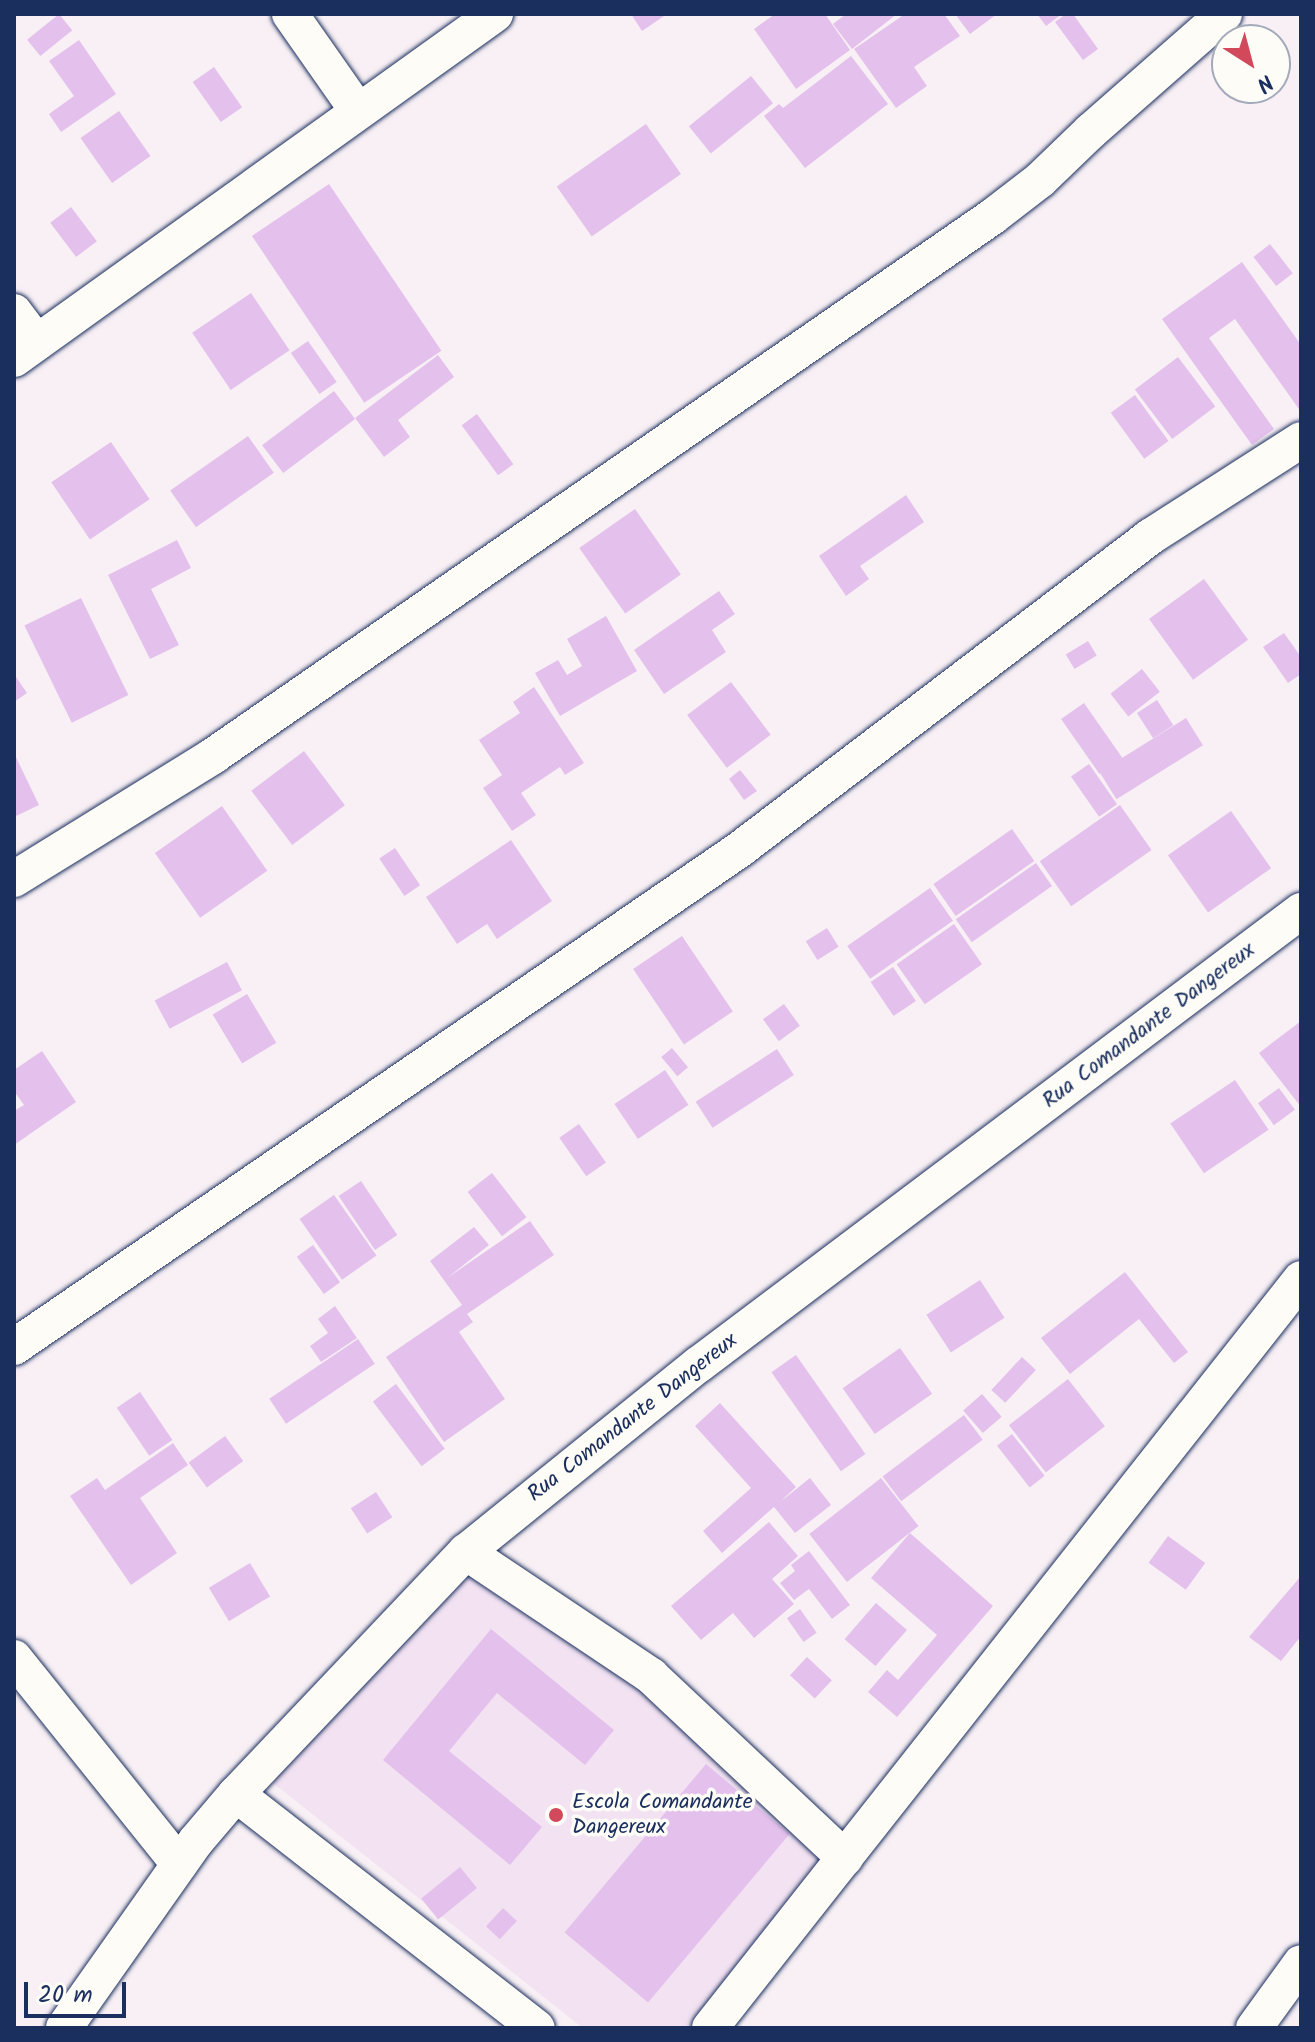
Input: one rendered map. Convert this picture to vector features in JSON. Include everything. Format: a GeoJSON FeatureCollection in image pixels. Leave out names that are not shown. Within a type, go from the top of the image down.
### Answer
{"type":"FeatureCollection","features":[{"type":"Feature","properties":{"kind":"street"},"geometry":{"type":"LineString","coordinates":[[290,14],[358,111]]}},
{"type":"Feature","properties":{"kind":"street"},"geometry":{"type":"LineString","coordinates":[[14,312],[26,350],[495,14]]}},
{"type":"Feature","properties":{"kind":"street"},"geometry":{"type":"LineString","coordinates":[[14,879],[213,756],[992,217],[1040,180],[1224,14]]}},
{"type":"Feature","properties":{"kind":"street"},"geometry":{"type":"LineString","coordinates":[[14,1347],[739,850],[1150,537],[1301,440]]}},
{"type":"Feature","properties":{"kind":"street","name":"Rua Comandante Dangereux"},"geometry":{"type":"LineString","coordinates":[[64,2028],[179,1864],[236,1794],[466,1552],[698,1365],[1301,911]]}},
{"type":"Feature","properties":{"kind":"street"},"geometry":{"type":"LineString","coordinates":[[710,2028],[1301,1279]]}},
{"type":"Feature","properties":{"kind":"street"},"geometry":{"type":"LineString","coordinates":[[466,1552],[651,1676],[845,1858]]}},
{"type":"Feature","properties":{"kind":"street"},"geometry":{"type":"LineString","coordinates":[[14,1658],[179,1864]]}},
{"type":"Feature","properties":{"kind":"street"},"geometry":{"type":"LineString","coordinates":[[236,1794],[537,2028]]}},
{"type":"Feature","properties":{"kind":"street"},"geometry":{"type":"LineString","coordinates":[[1254,2028],[1301,1963]]}},
{"type":"Feature","properties":{"kind":"shaded area","name":"Escola Comandante Dangereux"},"geometry":{"type":"Polygon","coordinates":[[[466,1552],[651,1676],[845,1858],[710,2028],[583,2028],[258,1771],[466,1552]]]}},
{"type":"Feature","properties":{"kind":"building"},"geometry":{"type":"Polygon","coordinates":[[[59,14],[72,30],[40,56],[27,40],[59,14]]]}},
{"type":"Feature","properties":{"kind":"building"},"geometry":{"type":"Polygon","coordinates":[[[631,14],[667,14],[642,31],[631,14]]]}},
{"type":"Feature","properties":{"kind":"building"},"geometry":{"type":"Polygon","coordinates":[[[775,14],[825,14],[850,50],[796,89],[754,29],[775,14]]]}},
{"type":"Feature","properties":{"kind":"building"},"geometry":{"type":"Polygon","coordinates":[[[846,14],[897,14],[852,49],[833,24],[846,14]]]}},
{"type":"Feature","properties":{"kind":"building"},"geometry":{"type":"Polygon","coordinates":[[[905,14],[944,14],[960,36],[914,67],[927,86],[896,108],[854,49],[905,14]]]}},
{"type":"Feature","properties":{"kind":"building"},"geometry":{"type":"Polygon","coordinates":[[[955,14],[997,14],[970,34],[955,14]]]}},
{"type":"Feature","properties":{"kind":"building"},"geometry":{"type":"Polygon","coordinates":[[[1037,14],[1062,14],[1046,26],[1037,14]]]}},
{"type":"Feature","properties":{"kind":"building"},"geometry":{"type":"Polygon","coordinates":[[[1066,14],[1073,14],[1098,49],[1083,60],[1055,22],[1066,14]]]}},
{"type":"Feature","properties":{"kind":"building"},"geometry":{"type":"Polygon","coordinates":[[[79,40],[116,94],[61,132],[49,114],[74,96],[49,61],[79,40]]]}},
{"type":"Feature","properties":{"kind":"building"},"geometry":{"type":"Polygon","coordinates":[[[851,56],[888,104],[805,168],[764,116],[779,104],[783,108],[851,56]]]}},
{"type":"Feature","properties":{"kind":"building"},"geometry":{"type":"Polygon","coordinates":[[[214,67],[242,107],[221,122],[193,82],[214,67]]]}},
{"type":"Feature","properties":{"kind":"building"},"geometry":{"type":"Polygon","coordinates":[[[751,76],[773,103],[711,154],[689,126],[751,76]]]}},
{"type":"Feature","properties":{"kind":"building"},"geometry":{"type":"Polygon","coordinates":[[[119,111],[151,156],[112,183],[80,138],[119,111]]]}},
{"type":"Feature","properties":{"kind":"building"},"geometry":{"type":"Polygon","coordinates":[[[646,124],[681,174],[592,236],[557,187],[646,124]]]}},
{"type":"Feature","properties":{"kind":"building"},"geometry":{"type":"Polygon","coordinates":[[[329,184],[441,351],[364,403],[252,236],[329,184]]]}},
{"type":"Feature","properties":{"kind":"building"},"geometry":{"type":"Polygon","coordinates":[[[71,207],[97,241],[76,257],[50,223],[71,207]]]}},
{"type":"Feature","properties":{"kind":"building"},"geometry":{"type":"Polygon","coordinates":[[[1270,244],[1293,273],[1276,286],[1253,257],[1270,244]]]}},
{"type":"Feature","properties":{"kind":"building"},"geometry":{"type":"Polygon","coordinates":[[[1242,262],[1301,345],[1301,412],[1235,319],[1209,338],[1274,429],[1252,445],[1162,319],[1242,262]]]}},
{"type":"Feature","properties":{"kind":"building"},"geometry":{"type":"Polygon","coordinates":[[[251,293],[290,350],[231,390],[192,333],[251,293]]]}},
{"type":"Feature","properties":{"kind":"building"},"geometry":{"type":"Polygon","coordinates":[[[308,341],[337,382],[319,394],[291,353],[308,341]]]}},
{"type":"Feature","properties":{"kind":"building"},"geometry":{"type":"Polygon","coordinates":[[[438,355],[454,377],[398,420],[410,437],[384,457],[355,418],[438,355]]]}},
{"type":"Feature","properties":{"kind":"building"},"geometry":{"type":"Polygon","coordinates":[[[1178,357],[1215,407],[1172,439],[1135,389],[1178,357]]]}},
{"type":"Feature","properties":{"kind":"building"},"geometry":{"type":"Polygon","coordinates":[[[334,391],[355,419],[283,473],[262,445],[334,391]]]}},
{"type":"Feature","properties":{"kind":"building"},"geometry":{"type":"Polygon","coordinates":[[[1135,395],[1169,441],[1144,459],[1111,413],[1135,395]]]}},
{"type":"Feature","properties":{"kind":"building"},"geometry":{"type":"Polygon","coordinates":[[[477,414],[513,464],[498,475],[462,425],[477,414]]]}},
{"type":"Feature","properties":{"kind":"building"},"geometry":{"type":"Polygon","coordinates":[[[248,436],[274,473],[196,527],[170,490],[248,436]]]}},
{"type":"Feature","properties":{"kind":"building"},"geometry":{"type":"Polygon","coordinates":[[[111,442],[150,499],[90,539],[51,482],[111,442]]]}},
{"type":"Feature","properties":{"kind":"building"},"geometry":{"type":"Polygon","coordinates":[[[906,495],[924,522],[860,566],[869,579],[846,596],[819,556],[906,495]]]}},
{"type":"Feature","properties":{"kind":"building"},"geometry":{"type":"Polygon","coordinates":[[[635,509],[681,575],[625,614],[579,548],[635,509]]]}},
{"type":"Feature","properties":{"kind":"building"},"geometry":{"type":"Polygon","coordinates":[[[177,540],[191,568],[151,589],[179,645],[150,659],[108,575],[177,540]]]}},
{"type":"Feature","properties":{"kind":"building"},"geometry":{"type":"Polygon","coordinates":[[[1204,579],[1248,640],[1193,680],[1149,619],[1204,579]]]}},
{"type":"Feature","properties":{"kind":"building"},"geometry":{"type":"Polygon","coordinates":[[[719,591],[735,614],[712,630],[726,652],[664,694],[634,650],[719,591]]]}},
{"type":"Feature","properties":{"kind":"building"},"geometry":{"type":"Polygon","coordinates":[[[81,598],[128,695],[72,723],[24,626],[81,598]]]}},
{"type":"Feature","properties":{"kind":"building"},"geometry":{"type":"Polygon","coordinates":[[[606,616],[637,671],[560,716],[535,673],[558,660],[567,675],[582,666],[567,639],[606,616]]]}},
{"type":"Feature","properties":{"kind":"building"},"geometry":{"type":"Polygon","coordinates":[[[1284,633],[1301,657],[1301,674],[1288,683],[1263,647],[1284,633]]]}},
{"type":"Feature","properties":{"kind":"building"},"geometry":{"type":"Polygon","coordinates":[[[1088,641],[1097,656],[1074,669],[1066,654],[1088,641]]]}},
{"type":"Feature","properties":{"kind":"building"},"geometry":{"type":"Polygon","coordinates":[[[1142,669],[1160,692],[1128,716],[1110,694],[1142,669]]]}},
{"type":"Feature","properties":{"kind":"building"},"geometry":{"type":"Polygon","coordinates":[[[14,674],[27,693],[14,702],[14,674]]]}},
{"type":"Feature","properties":{"kind":"building"},"geometry":{"type":"Polygon","coordinates":[[[731,682],[771,735],[727,768],[687,715],[731,682]]]}},
{"type":"Feature","properties":{"kind":"building"},"geometry":{"type":"Polygon","coordinates":[[[534,687],[584,763],[565,775],[560,767],[521,793],[536,815],[512,831],[483,788],[502,775],[479,740],[520,713],[513,702],[534,687]]]}},
{"type":"Feature","properties":{"kind":"building"},"geometry":{"type":"Polygon","coordinates":[[[1157,700],[1173,725],[1153,738],[1137,713],[1157,700]]]}},
{"type":"Feature","properties":{"kind":"building"},"geometry":{"type":"Polygon","coordinates":[[[1084,703],[1122,758],[1099,774],[1061,719],[1084,703]]]}},
{"type":"Feature","properties":{"kind":"building"},"geometry":{"type":"Polygon","coordinates":[[[1186,718],[1203,745],[1116,799],[1099,772],[1186,718]]]}},
{"type":"Feature","properties":{"kind":"building"},"geometry":{"type":"Polygon","coordinates":[[[304,751],[345,805],[292,845],[251,791],[304,751]]]}},
{"type":"Feature","properties":{"kind":"building"},"geometry":{"type":"Polygon","coordinates":[[[14,753],[39,805],[14,817],[14,753]]]}},
{"type":"Feature","properties":{"kind":"building"},"geometry":{"type":"Polygon","coordinates":[[[1089,764],[1117,804],[1099,817],[1071,777],[1089,764]]]}},
{"type":"Feature","properties":{"kind":"building"},"geometry":{"type":"Polygon","coordinates":[[[740,770],[757,791],[744,800],[729,779],[740,770]]]}},
{"type":"Feature","properties":{"kind":"building"},"geometry":{"type":"Polygon","coordinates":[[[1120,805],[1152,850],[1071,906],[1040,861],[1120,805]]]}},
{"type":"Feature","properties":{"kind":"building"},"geometry":{"type":"Polygon","coordinates":[[[222,806],[267,871],[200,918],[155,853],[222,806]]]}},
{"type":"Feature","properties":{"kind":"building"},"geometry":{"type":"Polygon","coordinates":[[[1231,811],[1271,868],[1208,913],[1168,855],[1231,811]]]}},
{"type":"Feature","properties":{"kind":"building"},"geometry":{"type":"Polygon","coordinates":[[[1012,829],[1034,861],[956,916],[933,884],[1012,829]]]}},
{"type":"Feature","properties":{"kind":"building"},"geometry":{"type":"Polygon","coordinates":[[[511,840],[552,901],[497,939],[487,924],[457,944],[426,897],[511,840]]]}},
{"type":"Feature","properties":{"kind":"building"},"geometry":{"type":"Polygon","coordinates":[[[395,848],[420,885],[404,896],[379,859],[395,848]]]}},
{"type":"Feature","properties":{"kind":"building"},"geometry":{"type":"Polygon","coordinates":[[[1036,863],[1052,886],[972,942],[956,919],[1036,863]]]}},
{"type":"Feature","properties":{"kind":"building"},"geometry":{"type":"Polygon","coordinates":[[[930,888],[953,921],[870,979],[847,946],[930,888]]]}},
{"type":"Feature","properties":{"kind":"building"},"geometry":{"type":"Polygon","coordinates":[[[954,924],[982,964],[925,1004],[897,964],[954,924]]]}},
{"type":"Feature","properties":{"kind":"building"},"geometry":{"type":"Polygon","coordinates":[[[827,928],[839,947],[817,960],[806,941],[827,928]]]}},
{"type":"Feature","properties":{"kind":"building"},"geometry":{"type":"Polygon","coordinates":[[[682,936],[733,1011],[684,1044],[633,969],[682,936]]]}},
{"type":"Feature","properties":{"kind":"building"},"geometry":{"type":"Polygon","coordinates":[[[227,962],[242,990],[170,1029],[155,1000],[227,962]]]}},
{"type":"Feature","properties":{"kind":"building"},"geometry":{"type":"Polygon","coordinates":[[[893,967],[916,1001],[894,1016],[871,982],[893,967]]]}},
{"type":"Feature","properties":{"kind":"building"},"geometry":{"type":"Polygon","coordinates":[[[247,994],[276,1043],[242,1063],[213,1015],[247,994]]]}},
{"type":"Feature","properties":{"kind":"building"},"geometry":{"type":"Polygon","coordinates":[[[784,1004],[800,1026],[779,1041],[763,1019],[784,1004]]]}},
{"type":"Feature","properties":{"kind":"building"},"geometry":{"type":"Polygon","coordinates":[[[1301,1021],[1301,1107],[1259,1053],[1301,1021]]]}},
{"type":"Feature","properties":{"kind":"building"},"geometry":{"type":"Polygon","coordinates":[[[672,1048],[688,1067],[677,1076],[661,1057],[672,1048]]]}},
{"type":"Feature","properties":{"kind":"building"},"geometry":{"type":"Polygon","coordinates":[[[777,1049],[794,1075],[713,1128],[696,1102],[777,1049]]]}},
{"type":"Feature","properties":{"kind":"building"},"geometry":{"type":"Polygon","coordinates":[[[42,1051],[76,1102],[14,1145],[14,1111],[24,1105],[14,1091],[14,1070],[42,1051]]]}},
{"type":"Feature","properties":{"kind":"building"},"geometry":{"type":"Polygon","coordinates":[[[665,1070],[688,1105],[638,1139],[614,1104],[665,1070]]]}},
{"type":"Feature","properties":{"kind":"building"},"geometry":{"type":"Polygon","coordinates":[[[1235,1080],[1269,1130],[1204,1173],[1170,1124],[1235,1080]]]}},
{"type":"Feature","properties":{"kind":"building"},"geometry":{"type":"Polygon","coordinates":[[[1279,1088],[1295,1110],[1274,1125],[1258,1103],[1279,1088]]]}},
{"type":"Feature","properties":{"kind":"building"},"geometry":{"type":"Polygon","coordinates":[[[579,1124],[606,1163],[586,1176],[559,1138],[579,1124]]]}},
{"type":"Feature","properties":{"kind":"building"},"geometry":{"type":"Polygon","coordinates":[[[492,1173],[526,1217],[502,1236],[468,1192],[492,1173]]]}},
{"type":"Feature","properties":{"kind":"building"},"geometry":{"type":"Polygon","coordinates":[[[361,1181],[397,1235],[375,1250],[339,1196],[361,1181]]]}},
{"type":"Feature","properties":{"kind":"building"},"geometry":{"type":"Polygon","coordinates":[[[334,1195],[376,1256],[342,1280],[300,1219],[334,1195]]]}},
{"type":"Feature","properties":{"kind":"building"},"geometry":{"type":"Polygon","coordinates":[[[530,1221],[554,1255],[467,1314],[473,1322],[459,1332],[505,1399],[444,1442],[386,1357],[462,1305],[430,1261],[474,1227],[489,1245],[447,1278],[530,1221]]]}},
{"type":"Feature","properties":{"kind":"building"},"geometry":{"type":"Polygon","coordinates":[[[313,1245],[340,1282],[324,1294],[297,1257],[313,1245]]]}},
{"type":"Feature","properties":{"kind":"building"},"geometry":{"type":"Polygon","coordinates":[[[1125,1272],[1188,1352],[1174,1363],[1139,1319],[1070,1374],[1041,1338],[1125,1272]]]}},
{"type":"Feature","properties":{"kind":"building"},"geometry":{"type":"Polygon","coordinates":[[[980,1280],[1005,1318],[951,1353],[926,1315],[980,1280]]]}},
{"type":"Feature","properties":{"kind":"building"},"geometry":{"type":"Polygon","coordinates":[[[335,1306],[357,1338],[321,1362],[310,1346],[328,1333],[318,1319],[335,1306]]]}},
{"type":"Feature","properties":{"kind":"building"},"geometry":{"type":"Polygon","coordinates":[[[358,1339],[375,1364],[286,1424],[269,1399],[358,1339]]]}},
{"type":"Feature","properties":{"kind":"building"},"geometry":{"type":"Polygon","coordinates":[[[900,1348],[932,1394],[875,1434],[843,1388],[900,1348]]]}},
{"type":"Feature","properties":{"kind":"building"},"geometry":{"type":"Polygon","coordinates":[[[796,1355],[865,1454],[841,1471],[771,1372],[796,1355]]]}},
{"type":"Feature","properties":{"kind":"building"},"geometry":{"type":"Polygon","coordinates":[[[1022,1357],[1036,1370],[1005,1403],[991,1390],[1022,1357]]]}},
{"type":"Feature","properties":{"kind":"building"},"geometry":{"type":"Polygon","coordinates":[[[1068,1379],[1105,1426],[1046,1472],[1009,1425],[1068,1379]]]}},
{"type":"Feature","properties":{"kind":"building"},"geometry":{"type":"Polygon","coordinates":[[[396,1384],[445,1449],[422,1466],[373,1401],[396,1384]]]}},
{"type":"Feature","properties":{"kind":"building"},"geometry":{"type":"Polygon","coordinates":[[[140,1392],[172,1440],[149,1456],[117,1408],[140,1392]]]}},
{"type":"Feature","properties":{"kind":"building"},"geometry":{"type":"Polygon","coordinates":[[[982,1394],[1002,1417],[983,1433],[963,1410],[982,1394]]]}},
{"type":"Feature","properties":{"kind":"building"},"geometry":{"type":"Polygon","coordinates":[[[720,1403],[796,1487],[780,1502],[810,1478],[831,1505],[795,1533],[774,1507],[722,1553],[703,1531],[751,1488],[695,1426],[720,1403]]]}},
{"type":"Feature","properties":{"kind":"building"},"geometry":{"type":"Polygon","coordinates":[[[964,1415],[983,1440],[901,1501],[883,1476],[964,1415]]]}},
{"type":"Feature","properties":{"kind":"building"},"geometry":{"type":"Polygon","coordinates":[[[1012,1434],[1045,1476],[1030,1487],[997,1446],[1012,1434]]]}},
{"type":"Feature","properties":{"kind":"building"},"geometry":{"type":"Polygon","coordinates":[[[225,1436],[243,1461],[207,1488],[189,1462],[225,1436]]]}},
{"type":"Feature","properties":{"kind":"building"},"geometry":{"type":"Polygon","coordinates":[[[173,1443],[188,1465],[140,1498],[177,1553],[131,1585],[70,1496],[97,1478],[105,1490],[173,1443]]]}},
{"type":"Feature","properties":{"kind":"building"},"geometry":{"type":"Polygon","coordinates":[[[881,1478],[919,1526],[847,1582],[809,1534],[881,1478]]]}},
{"type":"Feature","properties":{"kind":"building"},"geometry":{"type":"Polygon","coordinates":[[[376,1492],[392,1517],[367,1533],[351,1508],[376,1492]]]}},
{"type":"Feature","properties":{"kind":"building"},"geometry":{"type":"Polygon","coordinates":[[[769,1522],[798,1556],[772,1579],[794,1604],[754,1638],[733,1613],[701,1640],[671,1606],[769,1522]]]}},
{"type":"Feature","properties":{"kind":"building"},"geometry":{"type":"Polygon","coordinates":[[[910,1533],[993,1606],[897,1717],[868,1692],[887,1670],[898,1680],[937,1635],[871,1578],[910,1533]]]}},
{"type":"Feature","properties":{"kind":"building"},"geometry":{"type":"Polygon","coordinates":[[[1168,1536],[1205,1563],[1186,1590],[1149,1563],[1168,1536]]]}},
{"type":"Feature","properties":{"kind":"building"},"geometry":{"type":"Polygon","coordinates":[[[809,1551],[850,1605],[832,1619],[809,1589],[794,1600],[780,1583],[795,1571],[791,1565],[809,1551]]]}},
{"type":"Feature","properties":{"kind":"building"},"geometry":{"type":"Polygon","coordinates":[[[250,1563],[270,1596],[229,1621],[209,1588],[250,1563]]]}},
{"type":"Feature","properties":{"kind":"building"},"geometry":{"type":"Polygon","coordinates":[[[1301,1576],[1301,1636],[1281,1661],[1249,1637],[1301,1576]]]}},
{"type":"Feature","properties":{"kind":"building"},"geometry":{"type":"Polygon","coordinates":[[[876,1603],[907,1630],[875,1666],[845,1639],[876,1603]]]}},
{"type":"Feature","properties":{"kind":"building"},"geometry":{"type":"Polygon","coordinates":[[[800,1609],[817,1633],[804,1642],[787,1618],[800,1609]]]}},
{"type":"Feature","properties":{"kind":"building"},"geometry":{"type":"Polygon","coordinates":[[[491,1629],[614,1730],[585,1765],[497,1693],[449,1751],[542,1827],[510,1865],[383,1760],[491,1629]]]}},
{"type":"Feature","properties":{"kind":"building"},"geometry":{"type":"Polygon","coordinates":[[[807,1657],[832,1680],[815,1698],[790,1675],[807,1657]]]}},
{"type":"Feature","properties":{"kind":"building"},"geometry":{"type":"Polygon","coordinates":[[[706,1764],[789,1834],[648,2003],[565,1933],[706,1764]]]}},
{"type":"Feature","properties":{"kind":"building"},"geometry":{"type":"Polygon","coordinates":[[[460,1867],[477,1888],[438,1919],[421,1898],[460,1867]]]}},
{"type":"Feature","properties":{"kind":"building"},"geometry":{"type":"Polygon","coordinates":[[[503,1908],[517,1921],[500,1939],[486,1926],[503,1908]]]}},
{"type":"Feature","properties":{"kind":"place","name":"Escola Comandante Dangereux"},"geometry":{"type":"Point","coordinates":[556,1815]}}]}
